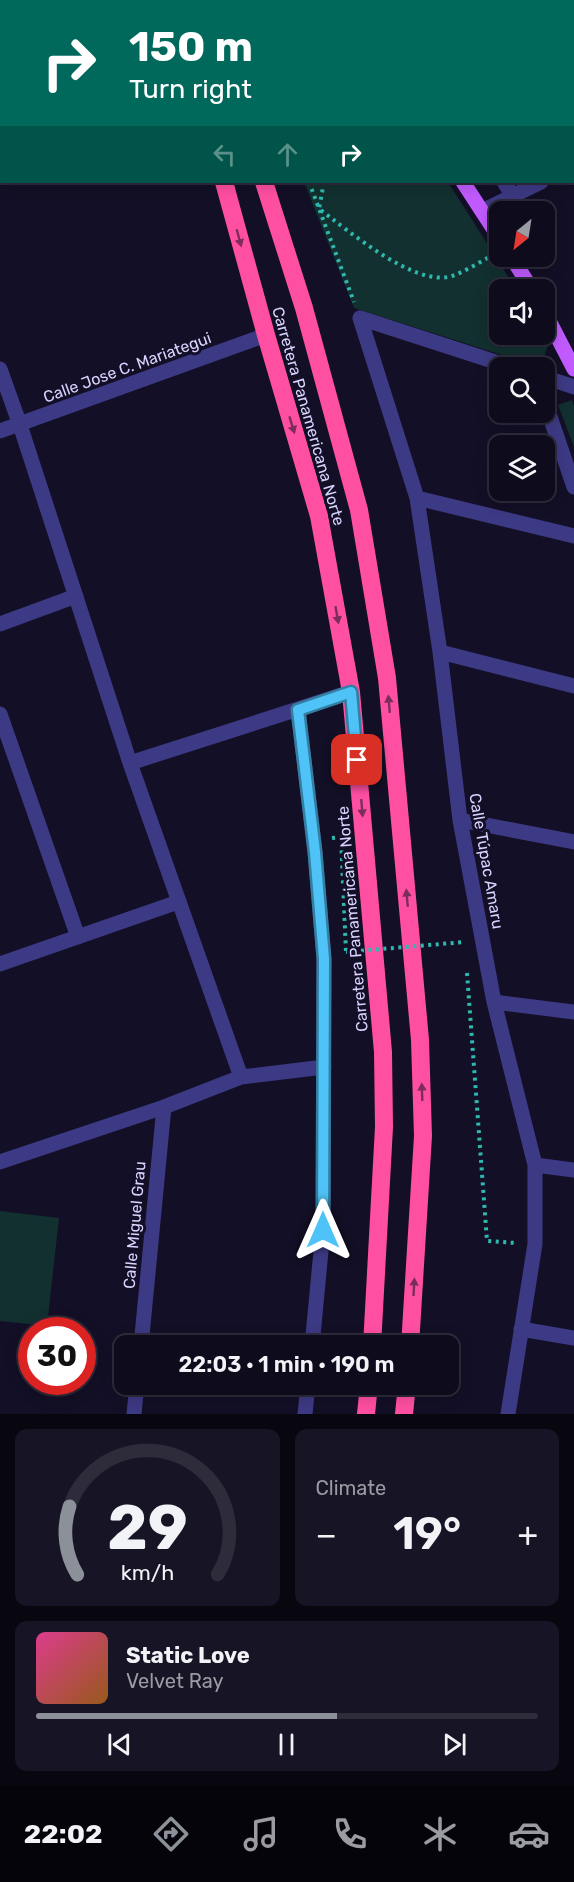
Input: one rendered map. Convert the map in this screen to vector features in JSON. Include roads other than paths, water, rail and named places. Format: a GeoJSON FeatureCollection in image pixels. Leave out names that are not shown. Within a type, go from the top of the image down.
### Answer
{"type":"FeatureCollection","features":[{"type":"Feature","properties":{"kind":"highway","name":"Carretera Panamericana Norte"},"geometry":{"type":"LineString","coordinates":[[224,183],[319,516],[351,692],[383,1052],[384,1127],[373,1335]]}},
{"type":"Feature","properties":{"kind":"highway","name":"Carretera Panamericana Norte"},"geometry":{"type":"LineString","coordinates":[[264,183],[304,308],[359,510],[387,678],[421,1064],[423,1136],[411,1335]]}},
{"type":"Feature","properties":{"kind":"highway"},"geometry":{"type":"LineString","coordinates":[[366,1414],[368,1395]]}},
{"type":"Feature","properties":{"kind":"highway"},"geometry":{"type":"LineString","coordinates":[[404,1414],[406,1395]]}},
{"type":"Feature","properties":{"kind":"main road"},"geometry":{"type":"LineString","coordinates":[[464,183],[489,222]]}},
{"type":"Feature","properties":{"kind":"main road"},"geometry":{"type":"LineString","coordinates":[[555,332],[574,369]]}},
{"type":"Feature","properties":{"kind":"street"},"geometry":{"type":"LineString","coordinates":[[505,183],[513,196]]}},
{"type":"Feature","properties":{"kind":"street"},"geometry":{"type":"LineString","coordinates":[[482,211],[539,183]]}},
{"type":"Feature","properties":{"kind":"street","name":"Calle Túpac Amaru"},"geometry":{"type":"LineString","coordinates":[[489,359],[358,312],[417,498],[440,652],[460,820],[494,1002],[535,1165],[535,1244],[508,1414]]}},
{"type":"Feature","properties":{"kind":"street","name":"Calle Jose C. Mariategui"},"geometry":{"type":"LineString","coordinates":[[0,431],[266,335]]}},
{"type":"Feature","properties":{"kind":"street"},"geometry":{"type":"LineString","coordinates":[[0,369],[130,764],[241,1077]]}},
{"type":"Feature","properties":{"kind":"street"},"geometry":{"type":"LineString","coordinates":[[555,381],[574,387]]}},
{"type":"Feature","properties":{"kind":"street"},"geometry":{"type":"LineString","coordinates":[[552,423],[574,487]]}},
{"type":"Feature","properties":{"kind":"street"},"geometry":{"type":"LineString","coordinates":[[417,498],[574,536]]}},
{"type":"Feature","properties":{"kind":"street"},"geometry":{"type":"LineString","coordinates":[[0,624],[76,596]]}},
{"type":"Feature","properties":{"kind":"street"},"geometry":{"type":"LineString","coordinates":[[440,652],[574,686]]}},
{"type":"Feature","properties":{"kind":"street"},"geometry":{"type":"LineString","coordinates":[[130,764],[351,692]]}},
{"type":"Feature","properties":{"kind":"street"},"geometry":{"type":"LineString","coordinates":[[298,710],[315,852],[324,959],[323,1230],[313,1335]]}},
{"type":"Feature","properties":{"kind":"street"},"geometry":{"type":"LineString","coordinates":[[0,714],[78,937]]}},
{"type":"Feature","properties":{"kind":"street"},"geometry":{"type":"LineString","coordinates":[[460,820],[574,842]]}},
{"type":"Feature","properties":{"kind":"street"},"geometry":{"type":"LineString","coordinates":[[0,964],[178,902]]}},
{"type":"Feature","properties":{"kind":"street"},"geometry":{"type":"LineString","coordinates":[[494,1002],[574,1012]]}},
{"type":"Feature","properties":{"kind":"street"},"geometry":{"type":"LineString","coordinates":[[0,1162],[164,1107],[241,1077],[324,1066]]}},
{"type":"Feature","properties":{"kind":"street","name":"Calle Miguel Grau"},"geometry":{"type":"LineString","coordinates":[[142,1335],[164,1107]]}},
{"type":"Feature","properties":{"kind":"street"},"geometry":{"type":"LineString","coordinates":[[535,1165],[574,1170]]}},
{"type":"Feature","properties":{"kind":"street"},"geometry":{"type":"LineString","coordinates":[[521,1329],[574,1338]]}},
{"type":"Feature","properties":{"kind":"street"},"geometry":{"type":"LineString","coordinates":[[135,1414],[136,1395]]}},
{"type":"Feature","properties":{"kind":"street"},"geometry":{"type":"LineString","coordinates":[[305,1414],[307,1395]]}}]}
